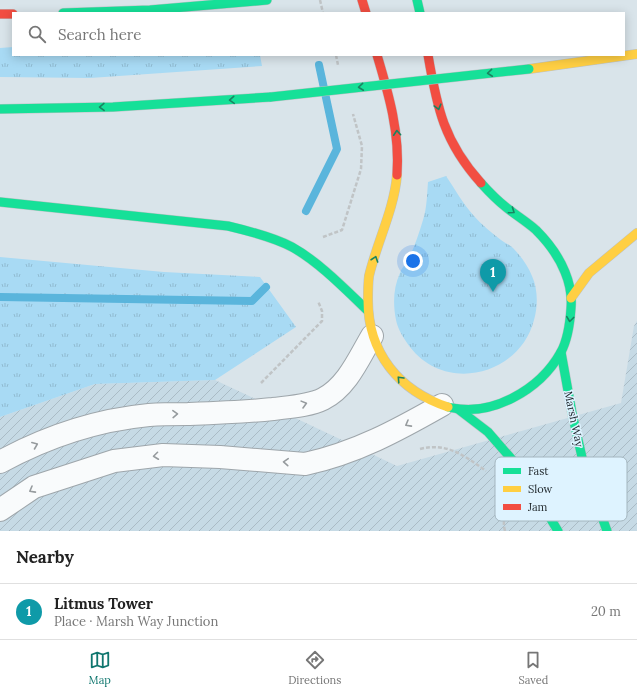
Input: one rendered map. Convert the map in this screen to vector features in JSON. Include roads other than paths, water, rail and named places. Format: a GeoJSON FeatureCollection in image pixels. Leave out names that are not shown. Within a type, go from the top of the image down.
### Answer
{"type":"FeatureCollection","features":[{"type":"Feature","properties":{"kind":"main road"},"geometry":{"type":"LineString","coordinates":[[92,12],[150,10],[267,0]]}},
{"type":"Feature","properties":{"kind":"main road"},"geometry":{"type":"LineString","coordinates":[[362,0],[366,12]]}},
{"type":"Feature","properties":{"kind":"main road"},"geometry":{"type":"LineString","coordinates":[[417,0],[420,12]]}},
{"type":"Feature","properties":{"kind":"main road"},"geometry":{"type":"LineString","coordinates":[[0,14],[12,14]]}},
{"type":"Feature","properties":{"kind":"main road"},"geometry":{"type":"LineString","coordinates":[[625,56],[637,54]]}},
{"type":"Feature","properties":{"kind":"main road"},"geometry":{"type":"LineString","coordinates":[[377,56],[396,124],[398,161],[395,193],[390,213],[369,275],[367,310],[372,336],[383,358],[401,381],[420,395],[450,407],[488,432],[510,457]]}},
{"type":"Feature","properties":{"kind":"main road"},"geometry":{"type":"LineString","coordinates":[[428,56],[443,122],[456,149],[472,173],[502,205],[526,221],[540,234],[559,260],[568,278],[571,298],[570,322],[561,352],[541,378],[521,394],[486,407],[450,407]]}},
{"type":"Feature","properties":{"kind":"main road"},"geometry":{"type":"LineString","coordinates":[[0,109],[113,107],[270,97],[529,69],[623,56]]}},
{"type":"Feature","properties":{"kind":"main road"},"geometry":{"type":"LineString","coordinates":[[0,202],[228,226],[254,232],[292,247],[325,270],[367,310]]}},
{"type":"Feature","properties":{"kind":"main road"},"geometry":{"type":"LineString","coordinates":[[571,298],[589,273],[637,233]]}},
{"type":"Feature","properties":{"kind":"main road","name":"Marsh Way"},"geometry":{"type":"LineString","coordinates":[[561,352],[582,457]]}},
{"type":"Feature","properties":{"kind":"main road"},"geometry":{"type":"LineString","coordinates":[[552,521],[558,531]]}},
{"type":"Feature","properties":{"kind":"main road","name":"Marsh Way"},"geometry":{"type":"LineString","coordinates":[[603,521],[606,531]]}},
{"type":"Feature","properties":{"kind":"street"},"geometry":{"type":"LineString","coordinates":[[0,462],[31,446],[73,430],[111,421],[149,415],[232,412],[294,407],[322,399],[340,388],[372,336]]}},
{"type":"Feature","properties":{"kind":"street"},"geometry":{"type":"LineString","coordinates":[[0,510],[34,488],[114,461],[163,455],[220,457],[305,464],[319,461],[347,453],[450,407]]}},
{"type":"Feature","properties":{"kind":"waterway"},"geometry":{"type":"LineString","coordinates":[[306,211],[337,149],[319,65]]}},
{"type":"Feature","properties":{"kind":"waterway"},"geometry":{"type":"LineString","coordinates":[[0,297],[252,301],[266,287]]}},
{"type":"Feature","properties":{"kind":"place","name":"Litmus Tower"},"geometry":{"type":"Point","coordinates":[493,292]}}]}
